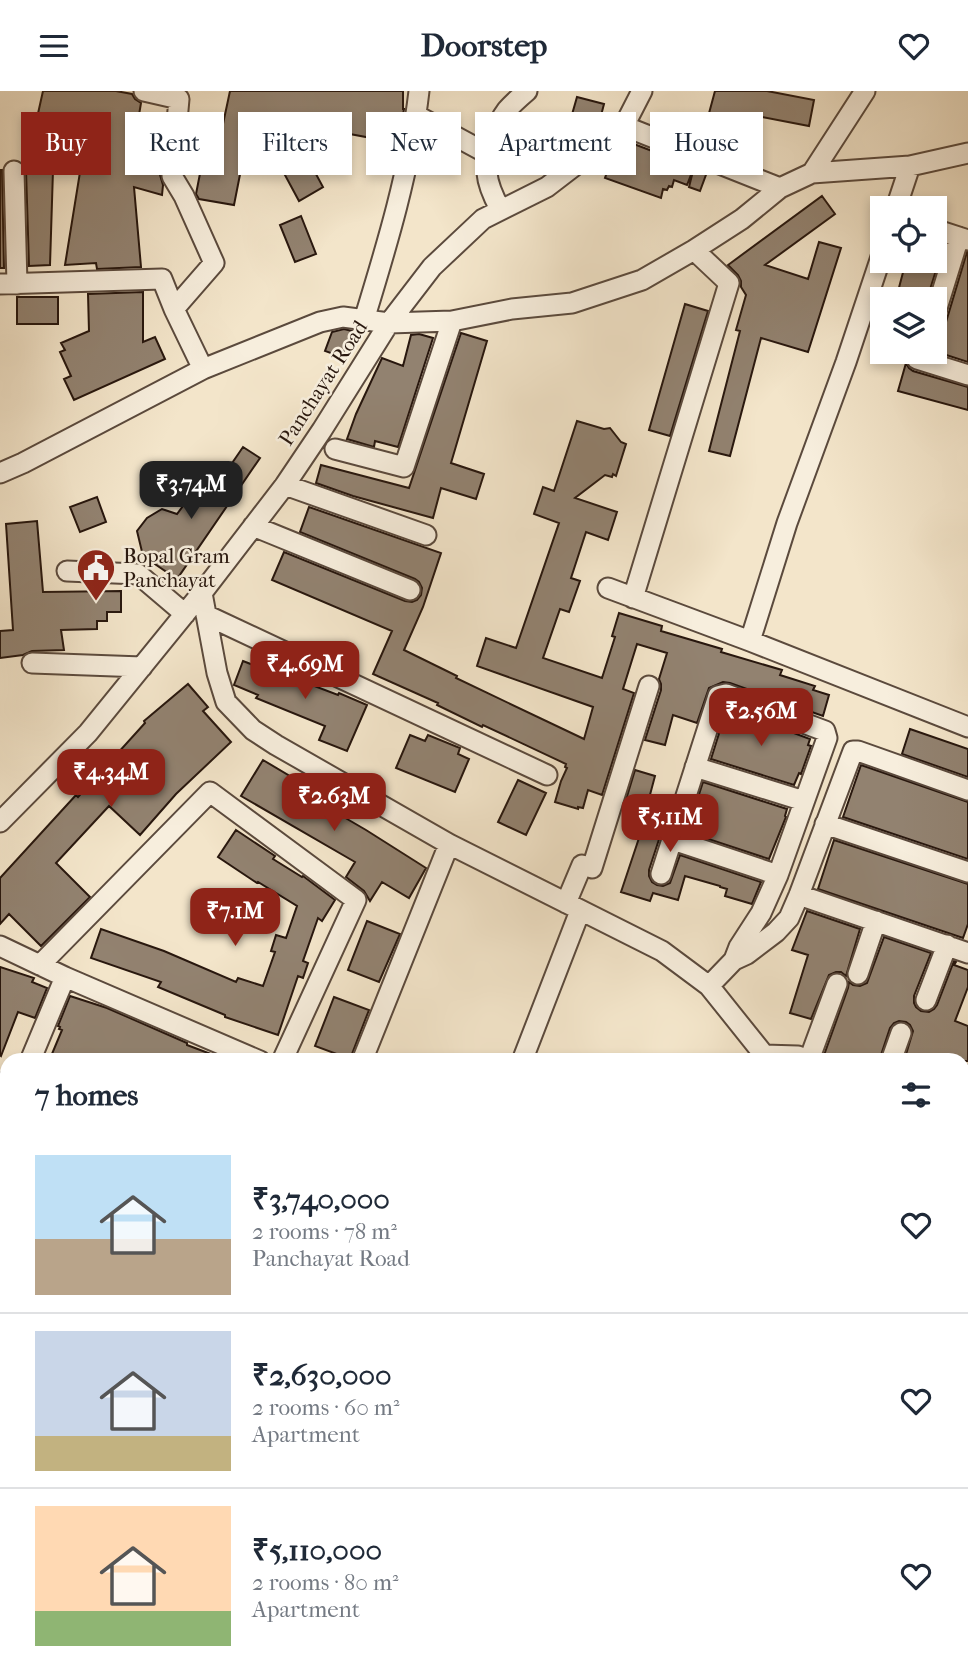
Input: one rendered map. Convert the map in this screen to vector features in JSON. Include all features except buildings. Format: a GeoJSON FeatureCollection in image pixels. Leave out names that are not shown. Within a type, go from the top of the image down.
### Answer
{"type":"FeatureCollection","features":[{"type":"Feature","properties":{"kind":"street"},"geometry":{"type":"LineString","coordinates":[[144,91],[179,99],[172,176],[184,196],[214,263],[174,309]]}},
{"type":"Feature","properties":{"kind":"street"},"geometry":{"type":"LineString","coordinates":[[416,112],[419,91]]}},
{"type":"Feature","properties":{"kind":"street"},"geometry":{"type":"LineString","coordinates":[[506,112],[527,91]]}},
{"type":"Feature","properties":{"kind":"street"},"geometry":{"type":"LineString","coordinates":[[812,173],[865,91]]}},
{"type":"Feature","properties":{"kind":"street"},"geometry":{"type":"LineString","coordinates":[[631,112],[640,92]]}},
{"type":"Feature","properties":{"kind":"street"},"geometry":{"type":"LineString","coordinates":[[636,131],[780,188]]}},
{"type":"Feature","properties":{"kind":"street"},"geometry":{"type":"LineString","coordinates":[[0,473],[203,369],[320,322],[343,317],[389,323],[452,321],[512,309],[572,303],[642,280],[742,219],[780,188],[812,173],[910,166],[968,153]]}},
{"type":"Feature","properties":{"kind":"street"},"geometry":{"type":"LineString","coordinates":[[900,196],[910,166]]}},
{"type":"Feature","properties":{"kind":"street"},"geometry":{"type":"LineString","coordinates":[[14,171],[9,284],[162,279],[203,369]]}},
{"type":"Feature","properties":{"kind":"street"},"geometry":{"type":"LineString","coordinates":[[364,320],[391,229],[403,175]]}},
{"type":"Feature","properties":{"kind":"street"},"geometry":{"type":"LineString","coordinates":[[487,175],[500,209]]}},
{"type":"Feature","properties":{"kind":"street","name":"Panchayat Road"},"geometry":{"type":"LineString","coordinates":[[0,822],[88,733],[186,614],[285,485],[389,323],[432,267],[483,219],[547,187],[562,175]]}},
{"type":"Feature","properties":{"kind":"street"},"geometry":{"type":"LineString","coordinates":[[945,287],[963,238]]}},
{"type":"Feature","properties":{"kind":"street"},"geometry":{"type":"LineString","coordinates":[[633,598],[729,283],[694,250]]}},
{"type":"Feature","properties":{"kind":"street"},"geometry":{"type":"LineString","coordinates":[[750,641],[787,523],[876,273]]}},
{"type":"Feature","properties":{"kind":"street"},"geometry":{"type":"LineString","coordinates":[[335,449],[404,467],[452,321]]}},
{"type":"Feature","properties":{"kind":"street"},"geometry":{"type":"LineString","coordinates":[[939,364],[968,375]]}},
{"type":"Feature","properties":{"kind":"street"},"geometry":{"type":"LineString","coordinates":[[285,485],[426,535]]}},
{"type":"Feature","properties":{"kind":"street"},"geometry":{"type":"LineString","coordinates":[[253,526],[410,590]]}},
{"type":"Feature","properties":{"kind":"street"},"geometry":{"type":"LineString","coordinates":[[67,571],[138,574],[186,614]]}},
{"type":"Feature","properties":{"kind":"street"},"geometry":{"type":"LineString","coordinates":[[608,588],[968,727]]}},
{"type":"Feature","properties":{"kind":"street"},"geometry":{"type":"LineString","coordinates":[[202,593],[217,673],[226,702],[253,730],[449,843],[662,951],[709,986],[762,1053]]}},
{"type":"Feature","properties":{"kind":"street"},"geometry":{"type":"LineString","coordinates":[[206,615],[547,775]]}},
{"type":"Feature","properties":{"kind":"street"},"geometry":{"type":"LineString","coordinates":[[32,663],[142,667]]}},
{"type":"Feature","properties":{"kind":"street"},"geometry":{"type":"LineString","coordinates":[[525,1053],[573,907],[582,865],[592,869],[649,686]]}},
{"type":"Feature","properties":{"kind":"street"},"geometry":{"type":"LineString","coordinates":[[661,874],[718,696],[726,694],[825,731],[827,738],[778,875],[761,913],[739,947],[734,960]]}},
{"type":"Feature","properties":{"kind":"street"},"geometry":{"type":"LineString","coordinates":[[709,986],[734,960],[747,954],[783,926],[789,918],[851,754],[855,750],[968,790]]}},
{"type":"Feature","properties":{"kind":"street"},"geometry":{"type":"LineString","coordinates":[[695,767],[804,801]]}},
{"type":"Feature","properties":{"kind":"street"},"geometry":{"type":"LineString","coordinates":[[40,965],[210,792],[356,900],[286,1053]]}},
{"type":"Feature","properties":{"kind":"street"},"geometry":{"type":"LineString","coordinates":[[825,824],[968,871]]}},
{"type":"Feature","properties":{"kind":"street"},"geometry":{"type":"LineString","coordinates":[[673,839],[778,875]]}},
{"type":"Feature","properties":{"kind":"street"},"geometry":{"type":"LineString","coordinates":[[365,1053],[449,843]]}},
{"type":"Feature","properties":{"kind":"street"},"geometry":{"type":"LineString","coordinates":[[799,895],[968,953]]}},
{"type":"Feature","properties":{"kind":"street"},"geometry":{"type":"LineString","coordinates":[[858,974],[876,921]]}},
{"type":"Feature","properties":{"kind":"street"},"geometry":{"type":"LineString","coordinates":[[926,1000],[947,945]]}},
{"type":"Feature","properties":{"kind":"street"},"geometry":{"type":"LineString","coordinates":[[0,946],[241,1053]]}},
{"type":"Feature","properties":{"kind":"street"},"geometry":{"type":"LineString","coordinates":[[33,1053],[65,977]]}},
{"type":"Feature","properties":{"kind":"street"},"geometry":{"type":"LineString","coordinates":[[812,1053],[837,984]]}},
{"type":"Feature","properties":{"kind":"street"},"geometry":{"type":"LineString","coordinates":[[894,1053],[901,1033]]}},
{"type":"Feature","properties":{"kind":"place","name":"Bopal Gram Panchayat"},"geometry":{"type":"Point","coordinates":[96,602]}}]}
